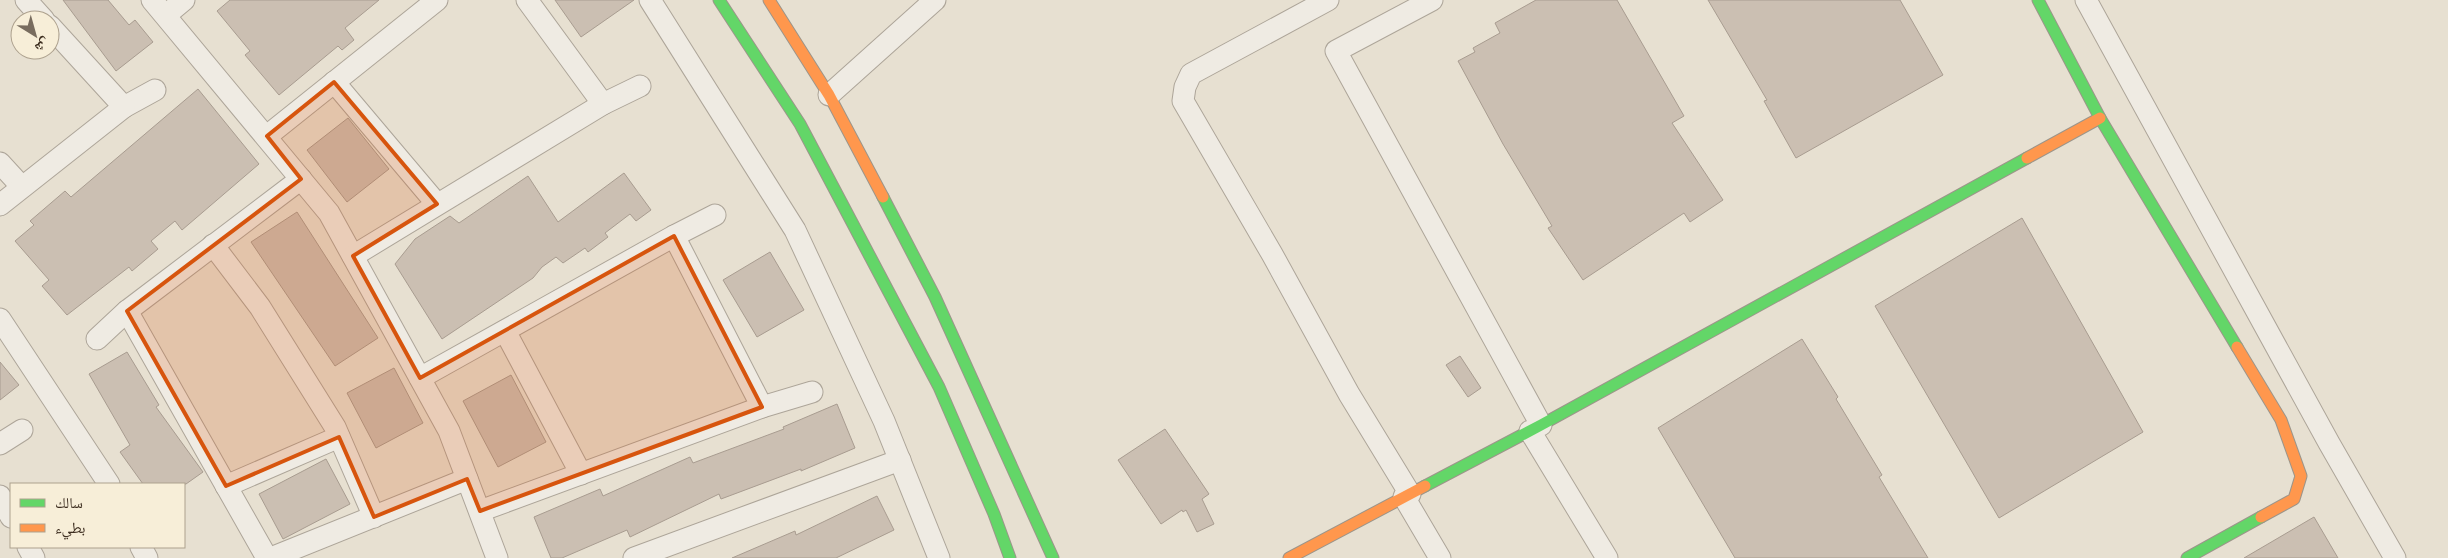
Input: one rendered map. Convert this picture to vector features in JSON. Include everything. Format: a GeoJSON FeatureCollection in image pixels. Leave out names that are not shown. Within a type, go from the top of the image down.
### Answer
{"type":"FeatureCollection","features":[{"type":"Feature","properties":{"kind":"street"},"geometry":{"type":"LineString","coordinates":[[26,0],[35,10]]}},
{"type":"Feature","properties":{"kind":"street"},"geometry":{"type":"LineString","coordinates":[[184,0],[159,7],[329,213],[450,431],[498,558]]}},
{"type":"Feature","properties":{"kind":"street"},"geometry":{"type":"LineString","coordinates":[[267,136],[437,0]]}},
{"type":"Feature","properties":{"kind":"street"},"geometry":{"type":"LineString","coordinates":[[527,0],[603,104]]}},
{"type":"Feature","properties":{"kind":"street"},"geometry":{"type":"LineString","coordinates":[[650,0],[795,230],[900,460],[939,558]]}},
{"type":"Feature","properties":{"kind":"street"},"geometry":{"type":"LineString","coordinates":[[719,0],[800,124],[939,387],[994,514],[1010,558]]}},
{"type":"Feature","properties":{"kind":"street"},"geometry":{"type":"LineString","coordinates":[[769,0],[828,95],[935,297],[1053,558]]}},
{"type":"Feature","properties":{"kind":"street"},"geometry":{"type":"LineString","coordinates":[[828,95],[935,0]]}},
{"type":"Feature","properties":{"kind":"street"},"geometry":{"type":"LineString","coordinates":[[1328,0],[1235,51],[1210,61],[1190,74],[1185,87],[1183,101],[1272,254],[1440,558]]}},
{"type":"Feature","properties":{"kind":"street"},"geometry":{"type":"LineString","coordinates":[[1432,0],[1336,51],[1535,428],[1607,558]]}},
{"type":"Feature","properties":{"kind":"street"},"geometry":{"type":"LineString","coordinates":[[2038,0],[2100,118],[2281,420],[2301,476],[2294,499],[2187,558]]}},
{"type":"Feature","properties":{"kind":"street"},"geometry":{"type":"LineString","coordinates":[[2086,0],[2329,443],[2395,558]]}},
{"type":"Feature","properties":{"kind":"street"},"geometry":{"type":"LineString","coordinates":[[60,37],[124,107]]}},
{"type":"Feature","properties":{"kind":"street"},"geometry":{"type":"LineString","coordinates":[[334,82],[437,204]]}},
{"type":"Feature","properties":{"kind":"street"},"geometry":{"type":"LineString","coordinates":[[352,256],[603,104],[640,86]]}},
{"type":"Feature","properties":{"kind":"street"},"geometry":{"type":"LineString","coordinates":[[0,205],[124,107],[155,90]]}},
{"type":"Feature","properties":{"kind":"street"},"geometry":{"type":"LineString","coordinates":[[1289,558],[1535,428],[2100,118]]}},
{"type":"Feature","properties":{"kind":"street"},"geometry":{"type":"LineString","coordinates":[[0,163],[22,187]]}},
{"type":"Feature","properties":{"kind":"street"},"geometry":{"type":"LineString","coordinates":[[98,339],[127,311],[301,178]]}},
{"type":"Feature","properties":{"kind":"street"},"geometry":{"type":"LineString","coordinates":[[420,378],[715,215]]}},
{"type":"Feature","properties":{"kind":"street"},"geometry":{"type":"LineString","coordinates":[[674,236],[762,407]]}},
{"type":"Feature","properties":{"kind":"street"},"geometry":{"type":"LineString","coordinates":[[213,245],[260,307],[339,437],[374,517]]}},
{"type":"Feature","properties":{"kind":"street"},"geometry":{"type":"LineString","coordinates":[[127,311],[267,558]]}},
{"type":"Feature","properties":{"kind":"street"},"geometry":{"type":"LineString","coordinates":[[0,319],[108,483]]}},
{"type":"Feature","properties":{"kind":"street"},"geometry":{"type":"LineString","coordinates":[[505,331],[581,474]]}},
{"type":"Feature","properties":{"kind":"street"},"geometry":{"type":"LineString","coordinates":[[480,511],[762,407],[812,392]]}},
{"type":"Feature","properties":{"kind":"street"},"geometry":{"type":"LineString","coordinates":[[0,444],[22,430]]}},
{"type":"Feature","properties":{"kind":"street"},"geometry":{"type":"LineString","coordinates":[[226,486],[339,437]]}},
{"type":"Feature","properties":{"kind":"street"},"geometry":{"type":"LineString","coordinates":[[634,558],[900,460]]}},
{"type":"Feature","properties":{"kind":"street"},"geometry":{"type":"LineString","coordinates":[[271,558],[467,479]]}},
{"type":"Feature","properties":{"kind":"street"},"geometry":{"type":"LineString","coordinates":[[0,496],[10,515]]}},
{"type":"Feature","properties":{"kind":"highlighted area"},"geometry":{"type":"Polygon","coordinates":[[[334,82],[437,204],[353,256],[420,378],[674,236],[762,407],[480,511],[467,479],[374,517],[339,437],[226,486],[127,311],[301,179],[267,136],[334,82]]]}},
{"type":"Feature","properties":{"kind":"building"},"geometry":{"type":"Polygon","coordinates":[[[63,0],[108,0],[129,25],[135,20],[153,42],[116,71],[63,0]]]}},
{"type":"Feature","properties":{"kind":"building"},"geometry":{"type":"Polygon","coordinates":[[[230,0],[379,0],[345,28],[354,40],[342,50],[338,46],[279,95],[245,55],[250,51],[217,11],[230,0]]]}},
{"type":"Feature","properties":{"kind":"building"},"geometry":{"type":"Polygon","coordinates":[[[555,0],[634,0],[581,37],[555,0]]]}},
{"type":"Feature","properties":{"kind":"building"},"geometry":{"type":"Polygon","coordinates":[[[1536,0],[1617,0],[1684,116],[1672,123],[1723,200],[1690,222],[1684,213],[1583,280],[1548,228],[1552,226],[1503,144],[1458,61],[1475,52],[1473,48],[1500,33],[1495,23],[1536,0]]]}},
{"type":"Feature","properties":{"kind":"building"},"geometry":{"type":"Polygon","coordinates":[[[1708,0],[1900,0],[1943,75],[1796,158],[1764,101],[1767,100],[1708,0]]]}},
{"type":"Feature","properties":{"kind":"building"},"geometry":{"type":"Polygon","coordinates":[[[198,89],[259,164],[182,230],[175,221],[151,241],[158,249],[132,271],[129,267],[67,315],[42,286],[49,280],[15,241],[34,225],[30,221],[65,191],[71,197],[198,89]]]}},
{"type":"Feature","properties":{"kind":"building"},"geometry":{"type":"Polygon","coordinates":[[[348,118],[389,169],[347,202],[307,150],[348,118]]]}},
{"type":"Feature","properties":{"kind":"building"},"geometry":{"type":"Polygon","coordinates":[[[624,173],[651,210],[636,221],[630,214],[605,233],[608,237],[588,252],[585,248],[563,263],[556,257],[542,267],[533,278],[442,339],[395,264],[415,239],[450,216],[459,223],[528,176],[558,222],[624,173]]]}},
{"type":"Feature","properties":{"kind":"building"},"geometry":{"type":"Polygon","coordinates":[[[297,212],[378,338],[335,366],[251,242],[297,212]]]}},
{"type":"Feature","properties":{"kind":"building"},"geometry":{"type":"Polygon","coordinates":[[[2022,218],[2143,432],[1999,518],[1875,306],[2022,218]]]}},
{"type":"Feature","properties":{"kind":"building"},"geometry":{"type":"Polygon","coordinates":[[[770,252],[804,310],[757,337],[723,280],[770,252]]]}},
{"type":"Feature","properties":{"kind":"building"},"geometry":{"type":"Polygon","coordinates":[[[1802,339],[1838,397],[1836,399],[1882,475],[1879,477],[1928,558],[1735,558],[1658,428],[1802,339]]]}},
{"type":"Feature","properties":{"kind":"building"},"geometry":{"type":"Polygon","coordinates":[[[127,352],[159,405],[156,407],[203,472],[186,484],[142,483],[120,452],[130,445],[89,374],[127,352]]]}},
{"type":"Feature","properties":{"kind":"building"},"geometry":{"type":"Polygon","coordinates":[[[1460,356],[1481,388],[1468,397],[1446,365],[1460,356]]]}},
{"type":"Feature","properties":{"kind":"building"},"geometry":{"type":"Polygon","coordinates":[[[0,362],[19,385],[0,400],[0,362]]]}},
{"type":"Feature","properties":{"kind":"building"},"geometry":{"type":"Polygon","coordinates":[[[394,368],[423,423],[376,448],[347,393],[394,368]]]}},
{"type":"Feature","properties":{"kind":"building"},"geometry":{"type":"Polygon","coordinates":[[[511,375],[546,442],[498,467],[463,401],[511,375]]]}},
{"type":"Feature","properties":{"kind":"building"},"geometry":{"type":"Polygon","coordinates":[[[837,404],[855,448],[801,471],[801,469],[721,499],[719,494],[630,537],[627,530],[562,558],[551,558],[534,517],[600,489],[603,496],[690,457],[693,463],[784,429],[783,427],[837,404]]]}},
{"type":"Feature","properties":{"kind":"building"},"geometry":{"type":"Polygon","coordinates":[[[1165,429],[1209,494],[1202,499],[1214,524],[1197,532],[1186,510],[1183,512],[1182,510],[1161,524],[1118,460],[1165,429]]]}},
{"type":"Feature","properties":{"kind":"building"},"geometry":{"type":"Polygon","coordinates":[[[326,459],[350,504],[283,539],[259,494],[326,459]]]}},
{"type":"Feature","properties":{"kind":"building"},"geometry":{"type":"Polygon","coordinates":[[[877,496],[894,530],[836,558],[732,558],[795,531],[796,535],[877,496]]]}},
{"type":"Feature","properties":{"kind":"building"},"geometry":{"type":"Polygon","coordinates":[[[2314,517],[2338,558],[2244,558],[2314,517]]]}},
{"type":"Feature","properties":{"kind":"traffic: fast"},"geometry":{"type":"LineString","coordinates":[[719,0],[800,124],[939,387],[994,514],[1010,558]]}},
{"type":"Feature","properties":{"kind":"traffic: fast"},"geometry":{"type":"LineString","coordinates":[[2038,0],[2100,118],[2237,347]]}},
{"type":"Feature","properties":{"kind":"traffic: fast"},"geometry":{"type":"LineString","coordinates":[[1425,486],[1541,425],[2027,158]]}},
{"type":"Feature","properties":{"kind":"traffic: fast"},"geometry":{"type":"LineString","coordinates":[[883,197],[935,297],[1053,558]]}},
{"type":"Feature","properties":{"kind":"traffic: fast"},"geometry":{"type":"LineString","coordinates":[[2187,558],[2261,517]]}},
{"type":"Feature","properties":{"kind":"traffic: slow"},"geometry":{"type":"LineString","coordinates":[[769,0],[829,95],[883,197]]}},
{"type":"Feature","properties":{"kind":"traffic: slow"},"geometry":{"type":"LineString","coordinates":[[2027,158],[2100,118]]}},
{"type":"Feature","properties":{"kind":"traffic: slow"},"geometry":{"type":"LineString","coordinates":[[2237,347],[2281,420],[2301,476],[2294,499],[2261,517]]}},
{"type":"Feature","properties":{"kind":"traffic: slow"},"geometry":{"type":"LineString","coordinates":[[1289,558],[1425,486]]}}]}
